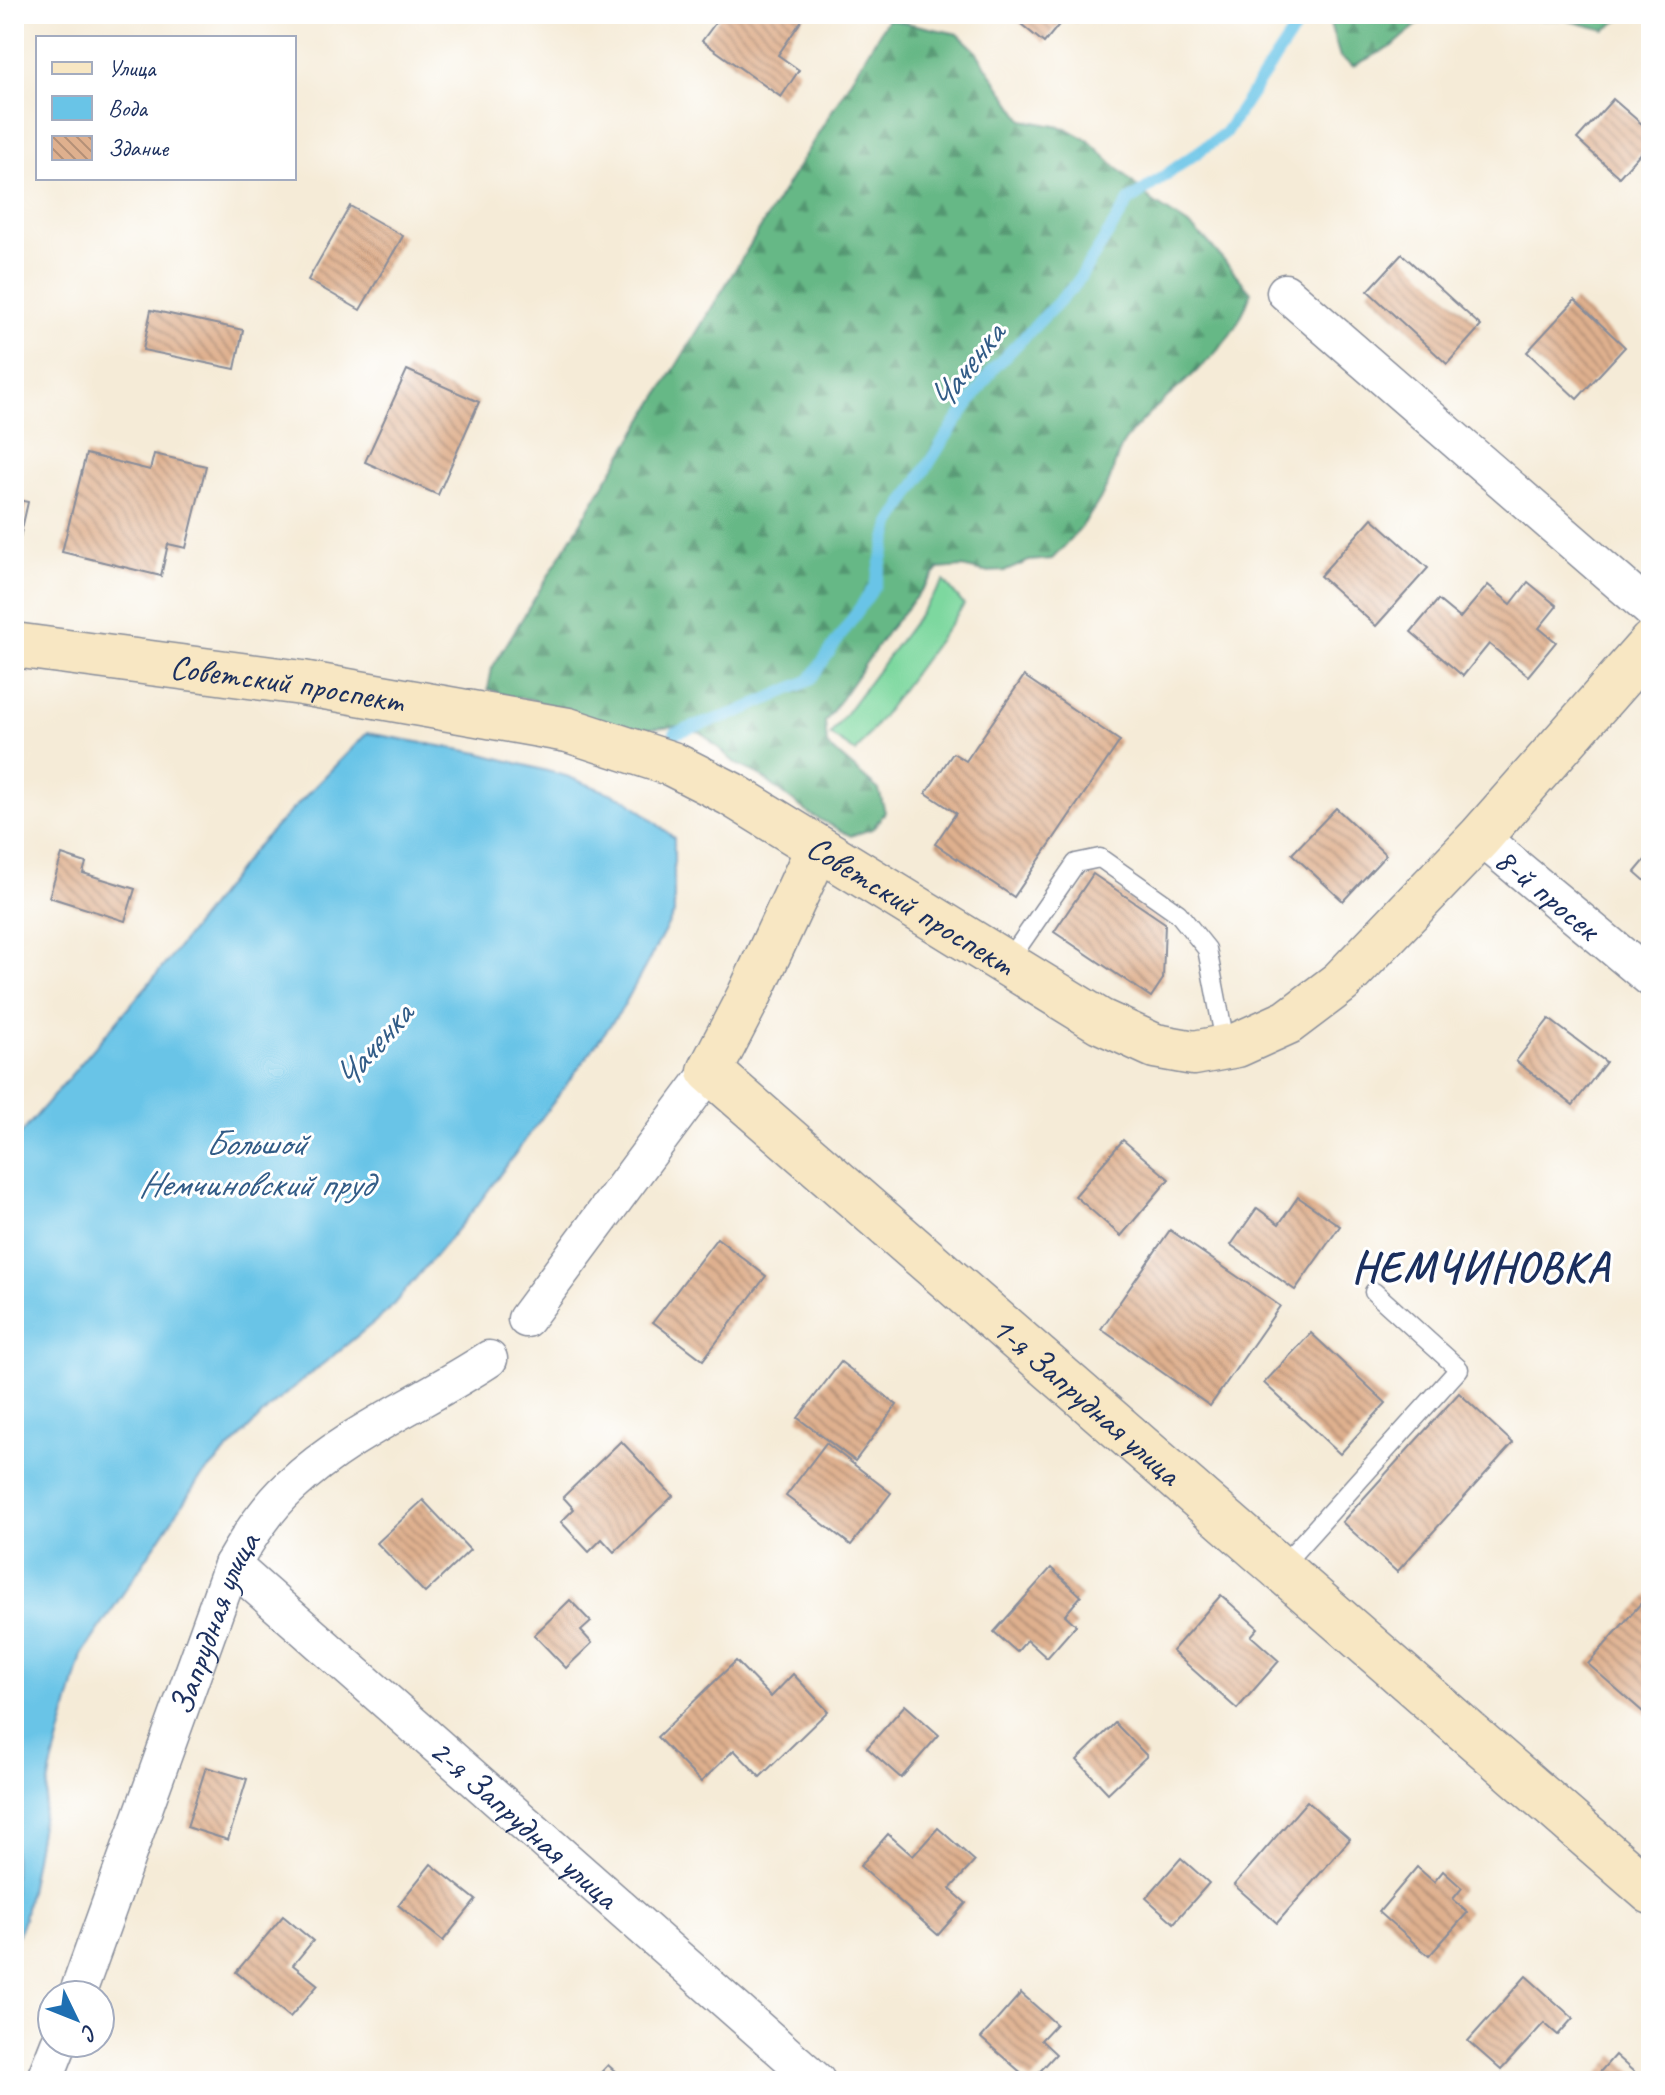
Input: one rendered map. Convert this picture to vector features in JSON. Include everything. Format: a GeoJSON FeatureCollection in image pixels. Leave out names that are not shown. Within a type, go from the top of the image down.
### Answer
{"type":"FeatureCollection","features":[{"type":"Feature","properties":{"kind":"street"},"geometry":{"type":"LineString","coordinates":[[1285,292],[1651,610]]}},
{"type":"Feature","properties":{"kind":"street","name":"Советский проспект"},"geometry":{"type":"LineString","coordinates":[[14,645],[288,681],[568,730],[672,764],[731,794],[1100,1021],[1155,1046],[1194,1053],[1237,1045],[1288,1022],[1341,982],[1480,837],[1651,643]]}},
{"type":"Feature","properties":{"kind":"street","name":"8-й просек"},"geometry":{"type":"LineString","coordinates":[[1480,837],[1651,979]]}},
{"type":"Feature","properties":{"kind":"street"},"geometry":{"type":"LineString","coordinates":[[526,1319],[710,1071],[750,994],[818,848]]}},
{"type":"Feature","properties":{"kind":"street","name":"1-я Запрудная улица"},"geometry":{"type":"LineString","coordinates":[[710,1071],[1651,1892]]}},
{"type":"Feature","properties":{"kind":"street","name":"Запрудная улица"},"geometry":{"type":"LineString","coordinates":[[83,1979],[232,1565],[254,1527],[291,1486],[342,1446],[489,1359]]}},
{"type":"Feature","properties":{"kind":"street","name":"2-я Запрудная улица"},"geometry":{"type":"LineString","coordinates":[[232,1565],[817,2081]]}},
{"type":"Feature","properties":{"kind":"street"},"geometry":{"type":"LineString","coordinates":[[44,2081],[53,2059]]}},
{"type":"Feature","properties":{"kind":"lane"},"geometry":{"type":"LineString","coordinates":[[1007,963],[1076,863],[1100,858],[1178,913],[1207,949],[1226,1047]]}},
{"type":"Feature","properties":{"kind":"lane"},"geometry":{"type":"LineString","coordinates":[[1280,1568],[1459,1369],[1374,1292]]}},
{"type":"Feature","properties":{"kind":"green space"},"geometry":{"type":"Polygon","coordinates":[[[1327,14],[1628,14],[1605,30],[1562,19],[1470,21],[1426,17],[1393,46],[1353,66],[1340,57],[1327,14]]]}},
{"type":"Feature","properties":{"kind":"green space"},"geometry":{"type":"Polygon","coordinates":[[[888,19],[958,34],[974,49],[1023,120],[1066,128],[1088,140],[1153,202],[1208,242],[1251,292],[1241,316],[1213,356],[1141,422],[1125,441],[1096,506],[1052,559],[1029,561],[1006,571],[984,572],[962,567],[939,569],[890,628],[825,722],[827,745],[879,790],[885,812],[872,829],[851,836],[811,815],[758,774],[736,764],[702,733],[679,726],[624,730],[552,709],[531,699],[509,697],[488,689],[492,668],[888,19]]]}},
{"type":"Feature","properties":{"kind":"green space"},"geometry":{"type":"Polygon","coordinates":[[[944,581],[964,605],[856,752],[830,735],[944,581]]]}},
{"type":"Feature","properties":{"kind":"water","name":"Большой Немчиновский пруд"},"geometry":{"type":"Polygon","coordinates":[[[367,733],[479,753],[566,776],[628,800],[674,838],[674,914],[622,1009],[476,1207],[388,1311],[271,1406],[198,1481],[82,1655],[51,1769],[24,1919],[14,1944],[14,1142],[162,968],[254,849],[367,733]]]}},
{"type":"Feature","properties":{"kind":"building"},"geometry":{"type":"Polygon","coordinates":[[[722,14],[806,14],[778,55],[799,70],[781,97],[702,41],[722,14]]]}},
{"type":"Feature","properties":{"kind":"building"},"geometry":{"type":"Polygon","coordinates":[[[1009,14],[1083,14],[1075,23],[1066,16],[1044,43],[1009,14]]]}},
{"type":"Feature","properties":{"kind":"building"},"geometry":{"type":"Polygon","coordinates":[[[1613,99],[1651,132],[1651,141],[1619,177],[1577,139],[1613,99]]]}},
{"type":"Feature","properties":{"kind":"building"},"geometry":{"type":"Polygon","coordinates":[[[350,206],[403,236],[360,310],[308,280],[350,206]]]}},
{"type":"Feature","properties":{"kind":"building"},"geometry":{"type":"Polygon","coordinates":[[[1402,254],[1481,326],[1447,364],[1368,291],[1402,254]]]}},
{"type":"Feature","properties":{"kind":"building"},"geometry":{"type":"Polygon","coordinates":[[[1575,300],[1625,347],[1577,399],[1527,352],[1575,300]]]}},
{"type":"Feature","properties":{"kind":"building"},"geometry":{"type":"Polygon","coordinates":[[[151,310],[243,330],[235,369],[143,350],[151,310]]]}},
{"type":"Feature","properties":{"kind":"building"},"geometry":{"type":"Polygon","coordinates":[[[407,370],[479,402],[438,495],[365,462],[407,370]]]}},
{"type":"Feature","properties":{"kind":"building"},"geometry":{"type":"Polygon","coordinates":[[[86,454],[150,470],[154,454],[206,466],[186,548],[168,544],[161,576],[62,552],[86,454]]]}},
{"type":"Feature","properties":{"kind":"building"},"geometry":{"type":"Polygon","coordinates":[[[14,499],[28,502],[15,560],[14,560],[14,499]]]}},
{"type":"Feature","properties":{"kind":"building"},"geometry":{"type":"Polygon","coordinates":[[[1372,518],[1428,568],[1376,626],[1320,576],[1372,518]]]}},
{"type":"Feature","properties":{"kind":"building"},"geometry":{"type":"Polygon","coordinates":[[[1528,582],[1557,606],[1539,628],[1556,642],[1528,676],[1489,644],[1463,676],[1411,632],[1438,600],[1460,618],[1488,585],[1511,604],[1528,582]]]}},
{"type":"Feature","properties":{"kind":"building"},"geometry":{"type":"Polygon","coordinates":[[[1024,676],[1120,741],[1014,897],[935,844],[956,813],[926,793],[953,753],[966,761],[1024,676]]]}},
{"type":"Feature","properties":{"kind":"building"},"geometry":{"type":"Polygon","coordinates":[[[1336,808],[1386,855],[1343,901],[1292,854],[1336,808]]]}},
{"type":"Feature","properties":{"kind":"building"},"geometry":{"type":"Polygon","coordinates":[[[1651,853],[1651,886],[1635,872],[1651,853]]]}},
{"type":"Feature","properties":{"kind":"building"},"geometry":{"type":"Polygon","coordinates":[[[62,855],[86,863],[83,873],[135,889],[125,921],[49,897],[62,855]]]}},
{"type":"Feature","properties":{"kind":"building"},"geometry":{"type":"Polygon","coordinates":[[[1093,874],[1165,923],[1163,979],[1151,997],[1054,932],[1093,874]]]}},
{"type":"Feature","properties":{"kind":"building"},"geometry":{"type":"Polygon","coordinates":[[[1549,1019],[1606,1062],[1573,1105],[1516,1061],[1549,1019]]]}},
{"type":"Feature","properties":{"kind":"building"},"geometry":{"type":"Polygon","coordinates":[[[1123,1140],[1169,1179],[1121,1236],[1075,1196],[1123,1140]]]}},
{"type":"Feature","properties":{"kind":"building"},"geometry":{"type":"Polygon","coordinates":[[[1298,1197],[1340,1226],[1295,1290],[1231,1245],[1257,1208],[1279,1224],[1298,1197]]]}},
{"type":"Feature","properties":{"kind":"building"},"geometry":{"type":"Polygon","coordinates":[[[1170,1230],[1280,1306],[1210,1406],[1101,1329],[1170,1230]]]}},
{"type":"Feature","properties":{"kind":"building"},"geometry":{"type":"Polygon","coordinates":[[[717,1238],[766,1276],[703,1360],[653,1322],[717,1238]]]}},
{"type":"Feature","properties":{"kind":"building"},"geometry":{"type":"Polygon","coordinates":[[[1311,1333],[1386,1403],[1340,1454],[1264,1383],[1311,1333]]]}},
{"type":"Feature","properties":{"kind":"building"},"geometry":{"type":"Polygon","coordinates":[[[841,1362],[897,1405],[855,1461],[798,1418],[841,1362]]]}},
{"type":"Feature","properties":{"kind":"building"},"geometry":{"type":"Polygon","coordinates":[[[1459,1393],[1513,1443],[1397,1572],[1342,1522],[1459,1393]]]}},
{"type":"Feature","properties":{"kind":"building"},"geometry":{"type":"Polygon","coordinates":[[[621,1441],[673,1496],[614,1552],[602,1539],[589,1552],[561,1522],[574,1509],[563,1497],[621,1441]]]}},
{"type":"Feature","properties":{"kind":"building"},"geometry":{"type":"Polygon","coordinates":[[[826,1443],[891,1493],[851,1545],[786,1496],[826,1443]]]}},
{"type":"Feature","properties":{"kind":"building"},"geometry":{"type":"Polygon","coordinates":[[[423,1500],[470,1550],[425,1593],[377,1543],[423,1500]]]}},
{"type":"Feature","properties":{"kind":"building"},"geometry":{"type":"Polygon","coordinates":[[[1051,1568],[1081,1596],[1065,1615],[1076,1625],[1047,1658],[1027,1640],[1017,1652],[994,1632],[1051,1568]]]}},
{"type":"Feature","properties":{"kind":"building"},"geometry":{"type":"Polygon","coordinates":[[[1649,1594],[1651,1596],[1651,1719],[1588,1664],[1649,1594]]]}},
{"type":"Feature","properties":{"kind":"building"},"geometry":{"type":"Polygon","coordinates":[[[1221,1595],[1258,1628],[1251,1636],[1279,1661],[1237,1709],[1172,1651],[1221,1595]]]}},
{"type":"Feature","properties":{"kind":"building"},"geometry":{"type":"Polygon","coordinates":[[[570,1600],[591,1622],[581,1631],[592,1643],[566,1668],[534,1635],[570,1600]]]}},
{"type":"Feature","properties":{"kind":"building"},"geometry":{"type":"Polygon","coordinates":[[[736,1661],[771,1697],[793,1674],[828,1711],[760,1777],[734,1750],[701,1782],[657,1737],[736,1661]]]}},
{"type":"Feature","properties":{"kind":"building"},"geometry":{"type":"Polygon","coordinates":[[[905,1705],[939,1735],[901,1778],[867,1748],[905,1705]]]}},
{"type":"Feature","properties":{"kind":"building"},"geometry":{"type":"Polygon","coordinates":[[[1115,1723],[1147,1756],[1108,1793],[1077,1760],[1115,1723]]]}},
{"type":"Feature","properties":{"kind":"building"},"geometry":{"type":"Polygon","coordinates":[[[206,1767],[247,1779],[228,1840],[187,1827],[206,1767]]]}},
{"type":"Feature","properties":{"kind":"building"},"geometry":{"type":"Polygon","coordinates":[[[1307,1801],[1350,1839],[1277,1923],[1234,1885],[1307,1801]]]}},
{"type":"Feature","properties":{"kind":"building"},"geometry":{"type":"Polygon","coordinates":[[[938,1828],[975,1861],[950,1889],[966,1903],[938,1935],[860,1866],[888,1834],[913,1856],[938,1828]]]}},
{"type":"Feature","properties":{"kind":"building"},"geometry":{"type":"Polygon","coordinates":[[[1181,1858],[1209,1883],[1174,1923],[1146,1898],[1181,1858]]]}},
{"type":"Feature","properties":{"kind":"building"},"geometry":{"type":"Polygon","coordinates":[[[431,1864],[476,1900],[443,1941],[398,1905],[431,1864]]]}},
{"type":"Feature","properties":{"kind":"building"},"geometry":{"type":"Polygon","coordinates":[[[1417,1867],[1434,1882],[1443,1871],[1462,1888],[1453,1899],[1468,1912],[1429,1956],[1379,1912],[1417,1867]]]}},
{"type":"Feature","properties":{"kind":"building"},"geometry":{"type":"Polygon","coordinates":[[[283,1916],[313,1941],[293,1965],[318,1985],[290,2017],[236,1972],[283,1916]]]}},
{"type":"Feature","properties":{"kind":"building"},"geometry":{"type":"Polygon","coordinates":[[[1526,1976],[1573,2018],[1558,2035],[1544,2023],[1501,2070],[1468,2041],[1526,1976]]]}},
{"type":"Feature","properties":{"kind":"building"},"geometry":{"type":"Polygon","coordinates":[[[1021,1993],[1056,2024],[1041,2040],[1056,2054],[1031,2081],[981,2038],[1021,1993]]]}},
{"type":"Feature","properties":{"kind":"building"},"geometry":{"type":"Polygon","coordinates":[[[1615,2055],[1644,2081],[1592,2081],[1615,2055]]]}},
{"type":"Feature","properties":{"kind":"building"},"geometry":{"type":"Polygon","coordinates":[[[608,2065],[626,2081],[593,2081],[608,2065]]]}},
{"type":"Feature","properties":{"kind":"waterway","name":"Чаченка"},"geometry":{"type":"LineString","coordinates":[[675,733],[736,713],[810,680],[875,586],[891,524],[993,369],[1076,284],[1129,201],[1225,133],[1305,14]]}},
{"type":"Feature","properties":{"kind":"district","name":"НЕМЧИНОВКА"},"geometry":{"type":"Point","coordinates":[1481,1266]}}]}
